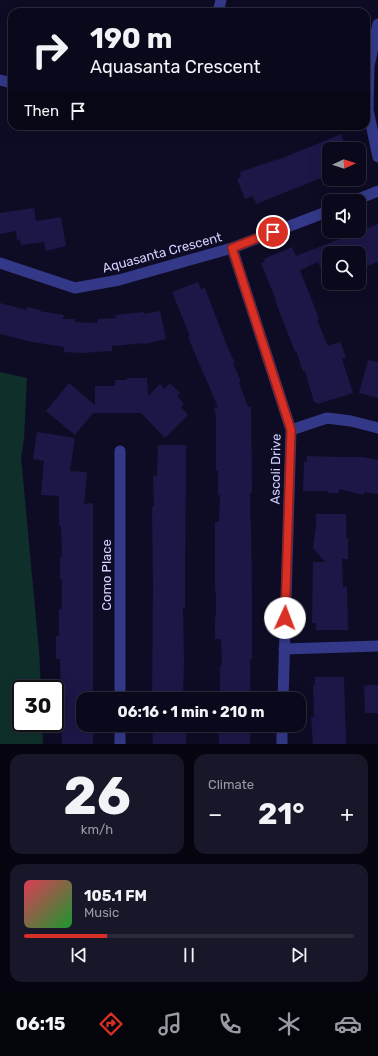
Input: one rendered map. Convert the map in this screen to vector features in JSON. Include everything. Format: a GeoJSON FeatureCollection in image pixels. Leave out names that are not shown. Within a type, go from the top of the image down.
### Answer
{"type":"FeatureCollection","features":[{"type":"Feature","properties":{"kind":"street"},"geometry":{"type":"LineString","coordinates":[[370,61],[378,24]]}},
{"type":"Feature","properties":{"kind":"street"},"geometry":{"type":"LineString","coordinates":[[370,119],[378,157]]}},
{"type":"Feature","properties":{"kind":"street"},"geometry":{"type":"LineString","coordinates":[[366,196],[378,191]]}},
{"type":"Feature","properties":{"kind":"street","name":"Aquasanta Crescent"},"geometry":{"type":"LineString","coordinates":[[0,264],[75,288],[119,280],[232,248],[322,213]]}},
{"type":"Feature","properties":{"kind":"street","name":"Ascoli Drive"},"geometry":{"type":"LineString","coordinates":[[232,248],[291,430],[283,692]]}},
{"type":"Feature","properties":{"kind":"street"},"geometry":{"type":"LineString","coordinates":[[291,430],[327,418],[351,421],[378,428]]}},
{"type":"Feature","properties":{"kind":"street","name":"Como Place"},"geometry":{"type":"LineString","coordinates":[[120,451],[120,692]]}},
{"type":"Feature","properties":{"kind":"street"},"geometry":{"type":"LineString","coordinates":[[284,649],[378,646]]}},
{"type":"Feature","properties":{"kind":"street"},"geometry":{"type":"LineString","coordinates":[[120,732],[120,744]]}},
{"type":"Feature","properties":{"kind":"street"},"geometry":{"type":"LineString","coordinates":[[282,732],[282,744]]}},
{"type":"Feature","properties":{"kind":"green space"},"geometry":{"type":"Polygon","coordinates":[[[0,372],[27,378],[24,439],[21,457],[41,680],[12,680],[12,732],[42,732],[43,744],[0,744],[0,372]]]}},
{"type":"Feature","properties":{"kind":"building"},"geometry":{"type":"Polygon","coordinates":[[[341,134],[344,142],[322,142],[322,178],[256,204],[253,196],[245,199],[237,179],[241,177],[240,172],[278,160],[341,134]]]}},
{"type":"Feature","properties":{"kind":"building"},"geometry":{"type":"Polygon","coordinates":[[[34,208],[36,221],[61,217],[66,246],[46,251],[44,242],[21,245],[20,239],[17,240],[16,231],[0,234],[0,213],[34,208]]]}},
{"type":"Feature","properties":{"kind":"building"},"geometry":{"type":"Polygon","coordinates":[[[378,224],[378,262],[366,266],[366,246],[322,246],[322,272],[318,262],[300,270],[319,319],[317,320],[328,346],[340,342],[346,357],[342,359],[353,393],[317,404],[314,402],[305,371],[303,371],[296,351],[295,352],[261,263],[265,262],[264,259],[292,247],[296,256],[342,238],[366,238],[366,229],[378,224]]]}},
{"type":"Feature","properties":{"kind":"building"},"geometry":{"type":"Polygon","coordinates":[[[198,282],[201,289],[205,288],[235,363],[233,363],[241,382],[239,383],[248,407],[251,406],[252,493],[250,493],[250,521],[252,659],[250,659],[250,692],[220,692],[220,665],[222,665],[221,639],[215,639],[215,522],[219,522],[220,495],[218,495],[218,471],[216,471],[216,416],[214,408],[218,407],[188,337],[190,336],[172,292],[198,282]]]}},
{"type":"Feature","properties":{"kind":"building"},"geometry":{"type":"Polygon","coordinates":[[[0,303],[26,310],[28,307],[40,310],[39,311],[64,315],[63,319],[75,319],[75,322],[97,323],[98,319],[116,318],[115,315],[144,312],[145,314],[160,311],[166,339],[145,344],[112,346],[112,351],[81,353],[64,352],[64,347],[32,342],[0,334],[0,303]]]}},
{"type":"Feature","properties":{"kind":"building"},"geometry":{"type":"Polygon","coordinates":[[[368,360],[378,362],[378,398],[359,393],[368,360]]]}},
{"type":"Feature","properties":{"kind":"building"},"geometry":{"type":"Polygon","coordinates":[[[127,378],[147,378],[148,396],[160,384],[164,389],[170,383],[180,393],[177,396],[184,404],[181,407],[188,415],[165,438],[141,413],[93,413],[75,435],[46,411],[69,383],[95,405],[95,386],[115,386],[115,380],[127,380],[127,378]]]}},
{"type":"Feature","properties":{"kind":"building"},"geometry":{"type":"Polygon","coordinates":[[[37,432],[75,438],[70,471],[87,472],[84,504],[93,503],[93,692],[76,692],[76,732],[93,732],[93,744],[62,744],[61,732],[64,732],[64,680],[60,680],[60,659],[56,659],[56,636],[59,636],[59,609],[62,609],[60,557],[62,557],[61,526],[59,526],[59,496],[41,495],[44,461],[33,459],[37,432]]]}},
{"type":"Feature","properties":{"kind":"building"},"geometry":{"type":"Polygon","coordinates":[[[158,445],[186,445],[183,692],[152,692],[152,507],[154,507],[153,476],[157,476],[158,445]]]}},
{"type":"Feature","properties":{"kind":"building"},"geometry":{"type":"Polygon","coordinates":[[[307,456],[362,457],[378,460],[378,494],[364,492],[363,495],[339,489],[339,493],[328,493],[328,491],[303,491],[304,462],[307,462],[307,456]]]}},
{"type":"Feature","properties":{"kind":"building"},"geometry":{"type":"Polygon","coordinates":[[[316,514],[346,514],[348,559],[342,559],[343,587],[347,587],[348,630],[316,630],[316,623],[312,623],[313,562],[325,562],[313,548],[316,514]]]}},
{"type":"Feature","properties":{"kind":"building"},"geometry":{"type":"Polygon","coordinates":[[[315,677],[344,677],[346,744],[313,744],[311,717],[314,717],[313,685],[315,685],[315,677]]]}},
{"type":"Feature","properties":{"kind":"building"},"geometry":{"type":"Polygon","coordinates":[[[378,685],[378,713],[365,713],[364,686],[378,685]]]}},
{"type":"Feature","properties":{"kind":"building"},"geometry":{"type":"Polygon","coordinates":[[[152,732],[186,732],[186,744],[153,744],[152,732]]]}},
{"type":"Feature","properties":{"kind":"building"},"geometry":{"type":"Polygon","coordinates":[[[219,732],[250,732],[250,744],[219,744],[219,732]]]}},
{"type":"Feature","properties":{"kind":"route"},"geometry":{"type":"LineString","coordinates":[[273,232],[232,248],[291,430],[285,618]]}}]}
